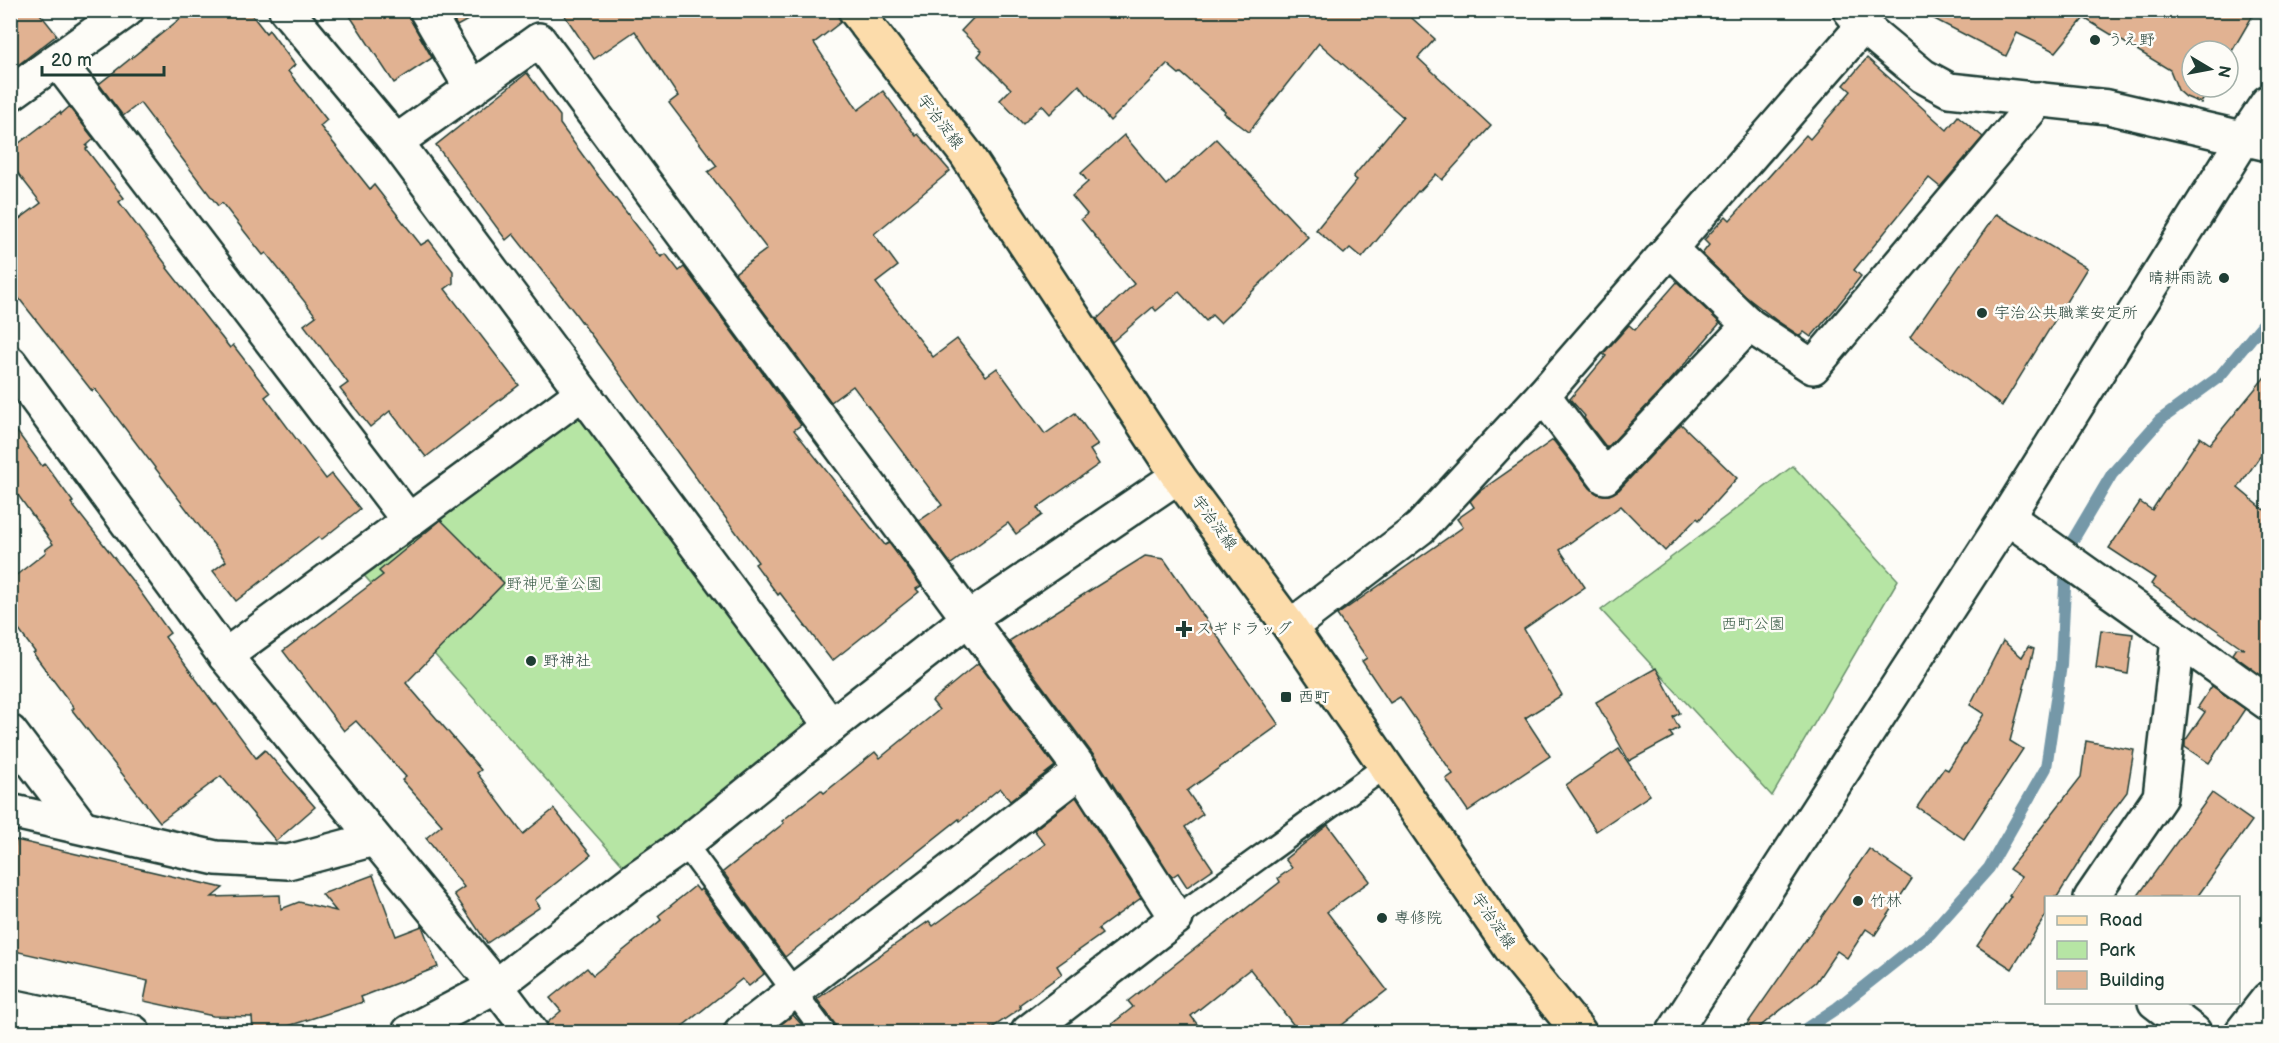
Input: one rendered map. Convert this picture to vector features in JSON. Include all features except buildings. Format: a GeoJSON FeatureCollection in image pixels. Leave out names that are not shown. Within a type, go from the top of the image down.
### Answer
{"type":"FeatureCollection","features":[{"type":"Feature","properties":{"kind":"main road","name":"宇治淀線"},"geometry":{"type":"LineString","coordinates":[[855,10],[966,154],[1178,476],[1290,627],[1510,947],[1579,1032]]}},
{"type":"Feature","properties":{"kind":"street"},"geometry":{"type":"LineString","coordinates":[[10,94],[127,10]]}},
{"type":"Feature","properties":{"kind":"street"},"geometry":{"type":"LineString","coordinates":[[286,10],[396,142],[831,726]]}},
{"type":"Feature","properties":{"kind":"street"},"geometry":{"type":"LineString","coordinates":[[426,10],[472,89]]}},
{"type":"Feature","properties":{"kind":"street"},"geometry":{"type":"LineString","coordinates":[[1290,627],[1420,528],[1543,395],[1670,249],[1857,18],[1923,76],[1949,90],[2108,107],[2256,141]]}},
{"type":"Feature","properties":{"kind":"street"},"geometry":{"type":"LineString","coordinates":[[396,142],[539,40],[1081,770],[1176,918],[1028,1032]]}},
{"type":"Feature","properties":{"kind":"street"},"geometry":{"type":"LineString","coordinates":[[57,60],[409,521]]}},
{"type":"Feature","properties":{"kind":"street"},"geometry":{"type":"LineString","coordinates":[[1670,249],[1749,325],[1813,367],[2039,99]]}},
{"type":"Feature","properties":{"kind":"street"},"geometry":{"type":"LineString","coordinates":[[1674,1032],[2007,517],[2256,141],[2268,102]]}},
{"type":"Feature","properties":{"kind":"street"},"geometry":{"type":"LineString","coordinates":[[1543,395],[1605,477],[1749,325]]}},
{"type":"Feature","properties":{"kind":"street"},"geometry":{"type":"LineString","coordinates":[[10,363],[225,656],[496,986],[531,1032]]}},
{"type":"Feature","properties":{"kind":"street"},"geometry":{"type":"LineString","coordinates":[[225,656],[582,393]]}},
{"type":"Feature","properties":{"kind":"street"},"geometry":{"type":"LineString","coordinates":[[409,1032],[496,986],[635,879],[685,844],[968,619],[1178,476]]}},
{"type":"Feature","properties":{"kind":"street"},"geometry":{"type":"LineString","coordinates":[[2007,517],[2268,703]]}},
{"type":"Feature","properties":{"kind":"street"},"geometry":{"type":"LineString","coordinates":[[2092,896],[2160,797],[2178,639]]}},
{"type":"Feature","properties":{"kind":"street"},"geometry":{"type":"LineString","coordinates":[[10,732],[81,826]]}},
{"type":"Feature","properties":{"kind":"street"},"geometry":{"type":"LineString","coordinates":[[741,1032],[1081,770]]}},
{"type":"Feature","properties":{"kind":"street"},"geometry":{"type":"LineString","coordinates":[[10,811],[216,858],[288,862],[375,839]]}},
{"type":"Feature","properties":{"kind":"street"},"geometry":{"type":"LineString","coordinates":[[2242,1032],[2268,999]]}},
{"type":"Feature","properties":{"kind":"street"},"geometry":{"type":"LineString","coordinates":[[2158,1004],[2194,1032]]}},
{"type":"Feature","properties":{"kind":"street"},"geometry":{"type":"LineString","coordinates":[[10,1006],[133,1032]]}},
{"type":"Feature","properties":{"kind":"lane"},"geometry":{"type":"LineString","coordinates":[[1176,918],[1386,766]]}},
{"type":"Feature","properties":{"kind":"lane"},"geometry":{"type":"LineString","coordinates":[[685,844],[824,1032]]}},
{"type":"Feature","properties":{"kind":"green space","name":"野神児童公園"},"geometry":{"type":"Polygon","coordinates":[[[582,393],[831,726],[635,879],[352,562],[582,393]]]}},
{"type":"Feature","properties":{"kind":"green space","name":"西町公園"},"geometry":{"type":"Polygon","coordinates":[[[1793,466],[1898,580],[1772,796],[1601,610],[1793,466]]]}},
{"type":"Feature","properties":{"kind":"waterway"},"geometry":{"type":"LineString","coordinates":[[1801,1032],[1837,1008],[1930,934],[1989,868],[2046,768],[2061,665],[2067,550],[2112,474],[2160,420],[2219,377],[2268,318]]}},
{"type":"Feature","properties":{"kind":"place","name":"うえ野"},"geometry":{"type":"Point","coordinates":[2095,40]}},
{"type":"Feature","properties":{"kind":"place","name":"晴耕雨読"},"geometry":{"type":"Point","coordinates":[2224,278]}},
{"type":"Feature","properties":{"kind":"place","name":"宇治公共職業安定所"},"geometry":{"type":"Point","coordinates":[1982,313]}},
{"type":"Feature","properties":{"kind":"place","name":"スギドラッグ"},"geometry":{"type":"Point","coordinates":[1184,629]}},
{"type":"Feature","properties":{"kind":"place","name":"野神社"},"geometry":{"type":"Point","coordinates":[531,661]}},
{"type":"Feature","properties":{"kind":"place","name":"西町"},"geometry":{"type":"Point","coordinates":[1286,697]}},
{"type":"Feature","properties":{"kind":"place","name":"竹林"},"geometry":{"type":"Point","coordinates":[1858,901]}},
{"type":"Feature","properties":{"kind":"place","name":"専修院"},"geometry":{"type":"Point","coordinates":[1382,918]}}]}
